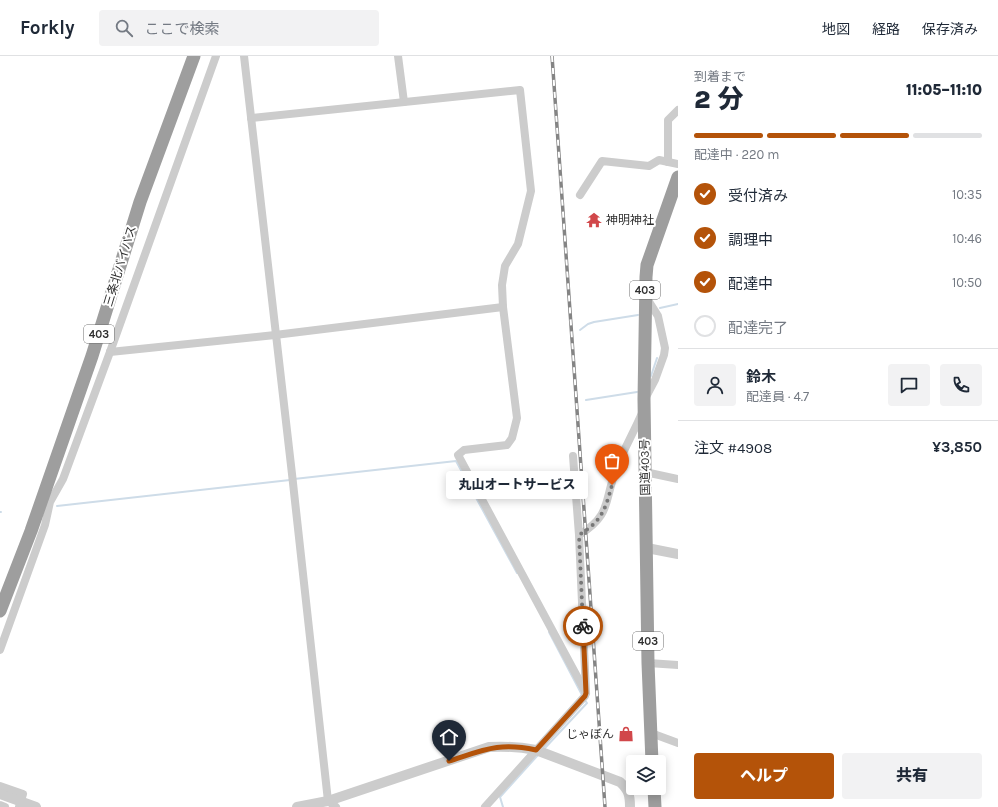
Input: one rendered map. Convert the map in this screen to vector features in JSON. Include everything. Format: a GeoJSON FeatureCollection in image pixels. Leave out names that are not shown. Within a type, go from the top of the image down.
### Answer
{"type":"FeatureCollection","features":[{"type":"Feature","properties":{"kind":"highway","name":"三条北バイパス"},"geometry":{"type":"LineString","coordinates":[[0,611],[31,531],[92,356],[140,202],[194,56]]}},
{"type":"Feature","properties":{"kind":"highway","name":"国道403号"},"geometry":{"type":"LineString","coordinates":[[652,755],[648,663],[644,404],[645,295],[647,265],[675,195],[678,176]]}},
{"type":"Feature","properties":{"kind":"highway"},"geometry":{"type":"LineString","coordinates":[[654,795],[655,807]]}},
{"type":"Feature","properties":{"kind":"street"},"geometry":{"type":"LineString","coordinates":[[0,650],[46,525],[50,502],[63,479],[216,56]]}},
{"type":"Feature","properties":{"kind":"street"},"geometry":{"type":"LineString","coordinates":[[244,56],[332,804]]}},
{"type":"Feature","properties":{"kind":"street"},"geometry":{"type":"LineString","coordinates":[[398,56],[404,102]]}},
{"type":"Feature","properties":{"kind":"street"},"geometry":{"type":"LineString","coordinates":[[251,118],[520,90],[531,191],[518,244],[505,266],[502,285],[503,308],[517,418],[512,438],[507,446],[464,450],[458,455],[586,693]]}},
{"type":"Feature","properties":{"kind":"street"},"geometry":{"type":"LineString","coordinates":[[668,162],[668,120],[678,110]]}},
{"type":"Feature","properties":{"kind":"street"},"geometry":{"type":"LineString","coordinates":[[580,195],[602,161],[649,166],[659,160],[678,164]]}},
{"type":"Feature","properties":{"kind":"street"},"geometry":{"type":"LineString","coordinates":[[579,535],[589,529],[596,522],[606,507],[616,470],[655,380],[664,355],[665,348],[658,316],[645,295]]}},
{"type":"Feature","properties":{"kind":"street"},"geometry":{"type":"LineString","coordinates":[[110,352],[276,335],[503,308]]}},
{"type":"Feature","properties":{"kind":"street"},"geometry":{"type":"LineString","coordinates":[[485,807],[585,696],[586,693],[579,535],[573,456]]}},
{"type":"Feature","properties":{"kind":"street"},"geometry":{"type":"LineString","coordinates":[[645,472],[678,479]]}},
{"type":"Feature","properties":{"kind":"street"},"geometry":{"type":"LineString","coordinates":[[647,548],[678,554]]}},
{"type":"Feature","properties":{"kind":"street"},"geometry":{"type":"LineString","coordinates":[[648,663],[678,666]]}},
{"type":"Feature","properties":{"kind":"street"},"geometry":{"type":"LineString","coordinates":[[651,733],[678,743]]}},
{"type":"Feature","properties":{"kind":"street"},"geometry":{"type":"LineString","coordinates":[[297,807],[332,804],[490,748],[506,746],[536,750],[620,782],[626,787],[630,796],[630,807]]}},
{"type":"Feature","properties":{"kind":"street"},"geometry":{"type":"LineString","coordinates":[[0,786],[23,794],[20,804]]}},
{"type":"Feature","properties":{"kind":"street"},"geometry":{"type":"LineString","coordinates":[[0,794],[20,804],[36,807]]}},
{"type":"Feature","properties":{"kind":"street"},"geometry":{"type":"LineString","coordinates":[[0,805],[5,807]]}},
{"type":"Feature","properties":{"kind":"waterway"},"geometry":{"type":"LineString","coordinates":[[660,308],[678,304]]}},
{"type":"Feature","properties":{"kind":"waterway"},"geometry":{"type":"LineString","coordinates":[[580,330],[588,324],[594,322],[638,315]]}},
{"type":"Feature","properties":{"kind":"waterway"},"geometry":{"type":"LineString","coordinates":[[651,376],[657,358]]}},
{"type":"Feature","properties":{"kind":"waterway"},"geometry":{"type":"LineString","coordinates":[[586,400],[637,392]]}},
{"type":"Feature","properties":{"kind":"waterway"},"geometry":{"type":"LineString","coordinates":[[294,479],[456,461],[517,573]]}},
{"type":"Feature","properties":{"kind":"waterway"},"geometry":{"type":"LineString","coordinates":[[57,506],[290,480]]}},
{"type":"Feature","properties":{"kind":"waterway"},"geometry":{"type":"LineString","coordinates":[[549,632],[582,695]]}},
{"type":"Feature","properties":{"kind":"waterway"},"geometry":{"type":"LineString","coordinates":[[544,749],[587,703],[584,699]]}},
{"type":"Feature","properties":{"kind":"waterway"},"geometry":{"type":"LineString","coordinates":[[503,807],[500,797],[538,755]]}},
{"type":"Feature","properties":{"kind":"railway"},"geometry":{"type":"LineString","coordinates":[[552,56],[605,807]]}},
{"type":"Feature","properties":{"kind":"way so far"},"geometry":{"type":"LineString","coordinates":[[583,626],[579,535],[589,529],[596,522],[606,507],[612,485]]}},
{"type":"Feature","properties":{"kind":"place","name":"神明神社"},"geometry":{"type":"Point","coordinates":[594,220]}},
{"type":"Feature","properties":{"kind":"place","name":"丸山オートサービス"},"geometry":{"type":"Point","coordinates":[612,485]}},
{"type":"Feature","properties":{"kind":"place","name":"じゃぼん"},"geometry":{"type":"Point","coordinates":[626,734]}},
{"type":"Feature","properties":{"kind":"route"},"geometry":{"type":"LineString","coordinates":[[449,761],[490,748],[506,746],[536,750],[585,696],[583,626]]}}]}
